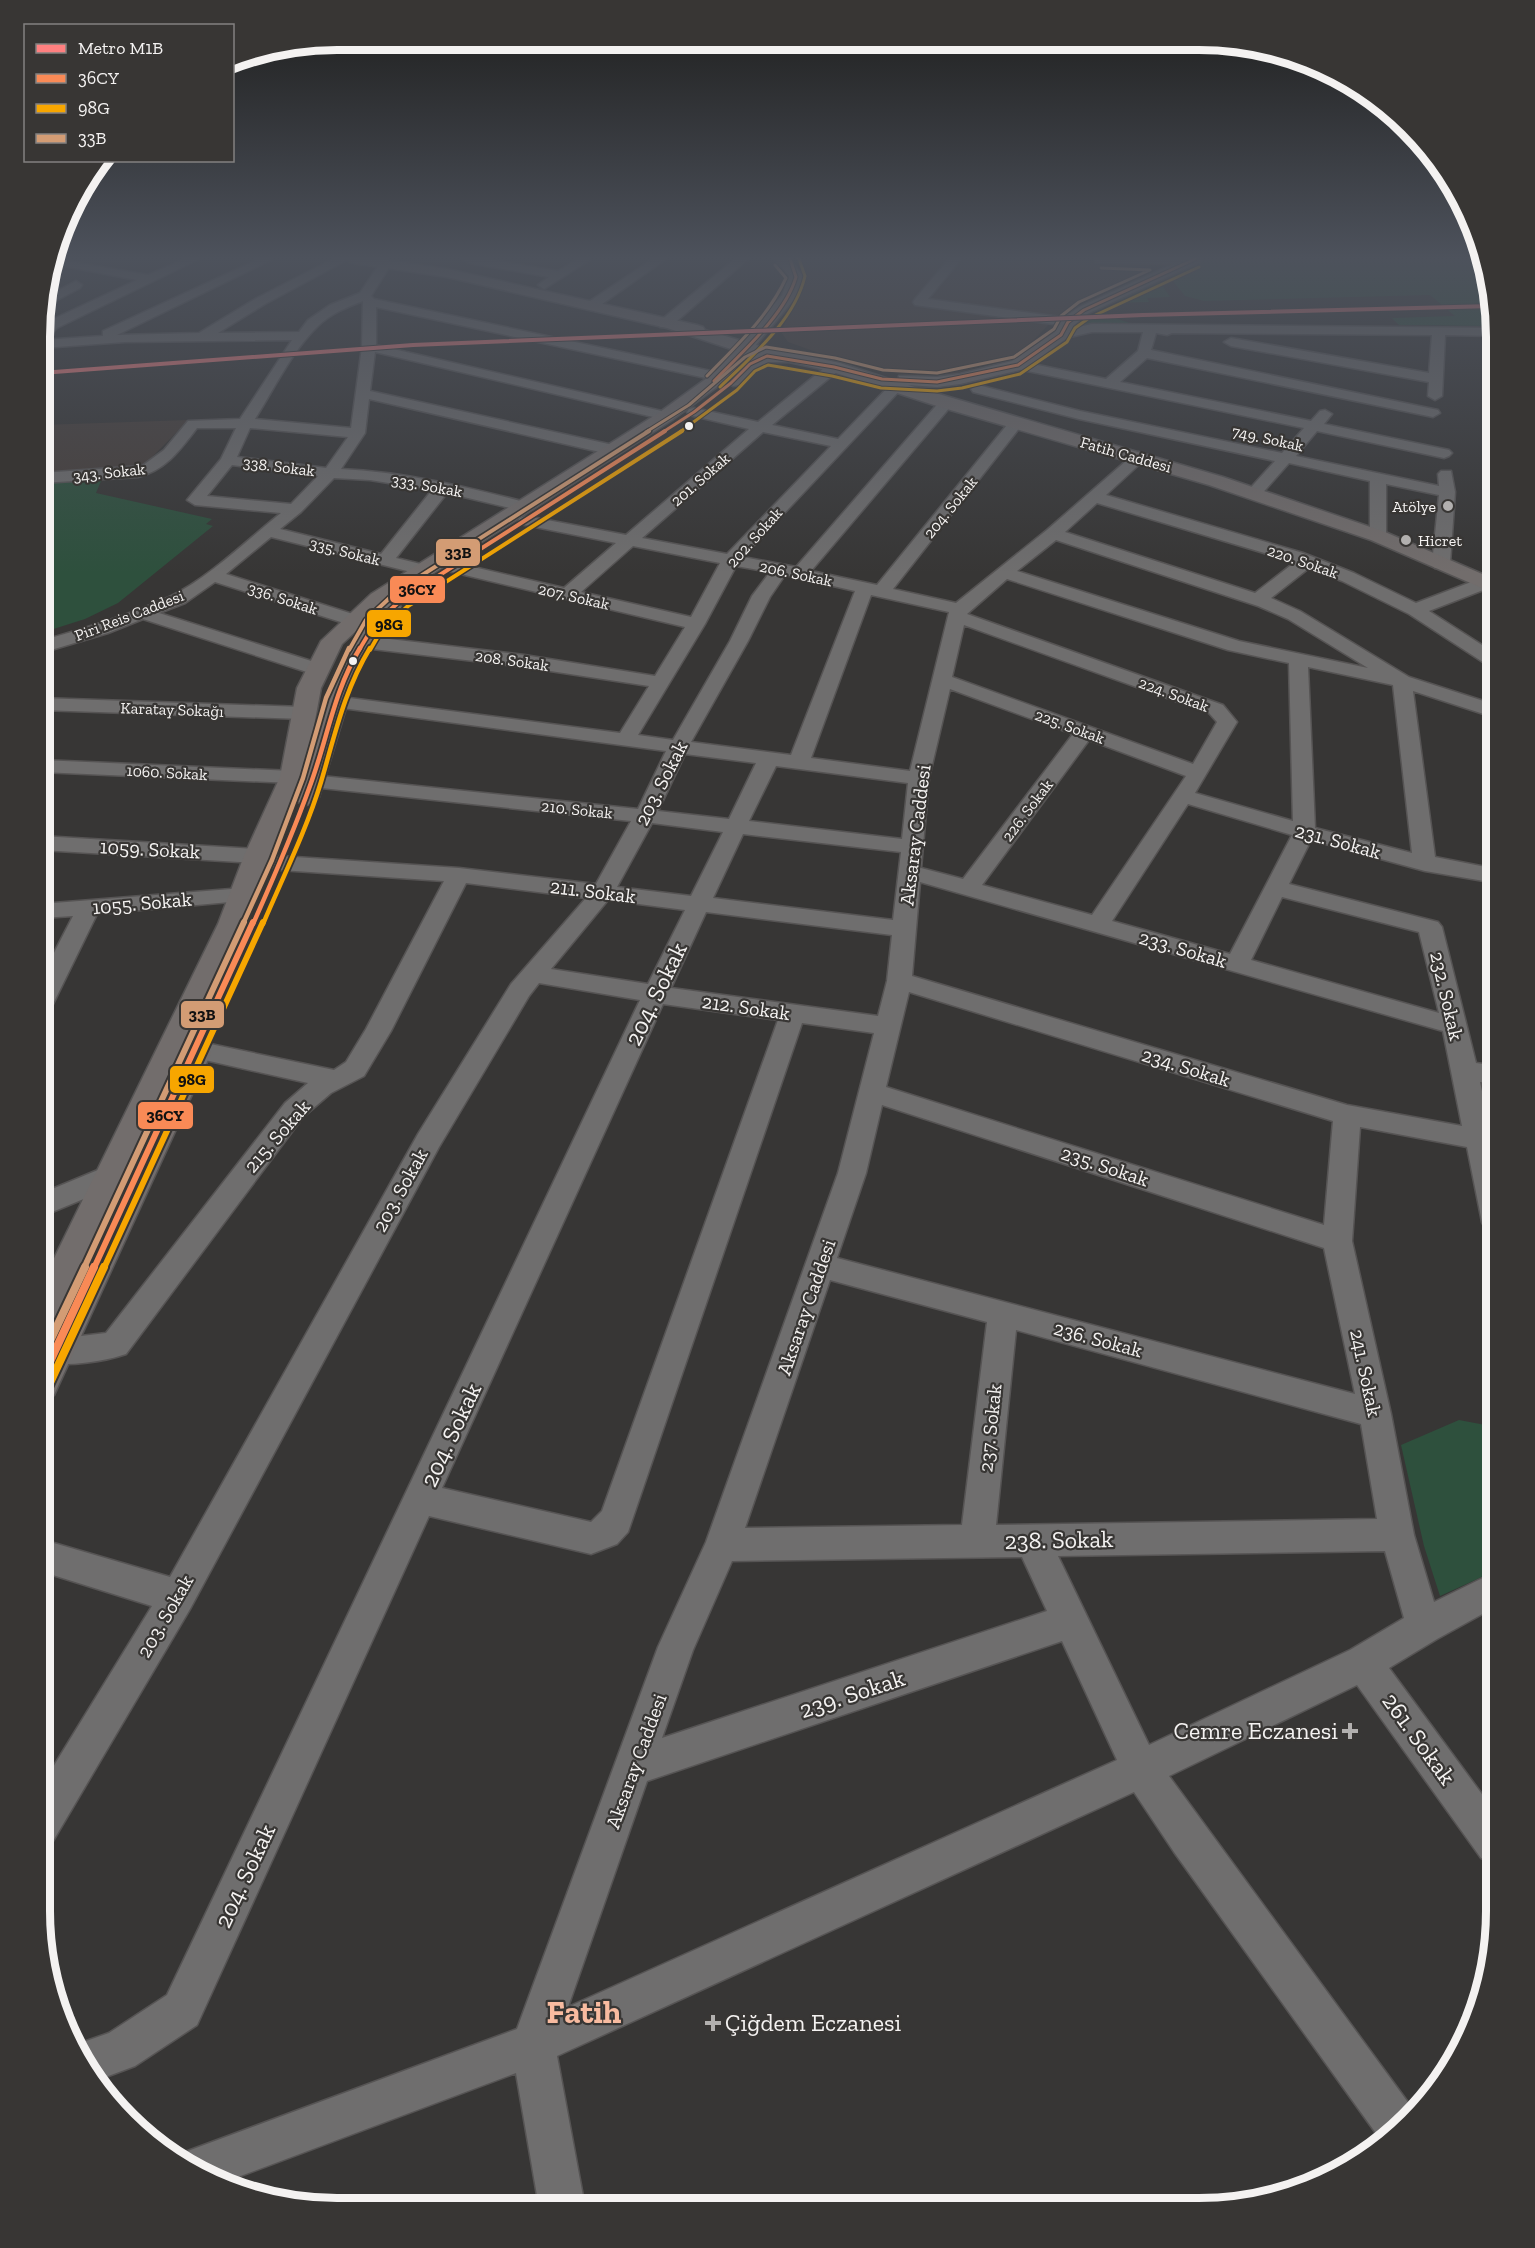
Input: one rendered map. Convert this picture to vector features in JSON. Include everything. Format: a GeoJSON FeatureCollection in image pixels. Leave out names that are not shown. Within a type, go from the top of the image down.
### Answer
{"type":"FeatureCollection","features":[{"type":"Feature","properties":{"kind":"main road"},"geometry":{"type":"LineString","coordinates":[[717,364],[720,377]]}},
{"type":"Feature","properties":{"kind":"main road"},"geometry":{"type":"LineString","coordinates":[[303,779],[303,713],[309,688],[332,641],[374,625],[402,598],[452,567],[530,513],[613,450],[720,377],[732,364]]}},
{"type":"Feature","properties":{"kind":"main road"},"geometry":{"type":"LineString","coordinates":[[50,1364],[196,1050],[269,859],[334,702],[359,631],[379,599],[423,570],[530,513],[694,412],[731,383],[750,364]]}},
{"type":"Feature","properties":{"kind":"main road","name":"Fatih Caddesi"},"geometry":{"type":"LineString","coordinates":[[818,364],[862,375],[946,403],[1139,457],[1253,494],[1378,536],[1486,583]]}},
{"type":"Feature","properties":{"kind":"main road"},"geometry":{"type":"LineString","coordinates":[[827,364],[834,367]]}},
{"type":"Feature","properties":{"kind":"main road"},"geometry":{"type":"LineString","coordinates":[[862,375],[882,379],[937,381],[960,379],[1018,365]]}},
{"type":"Feature","properties":{"kind":"main road"},"geometry":{"type":"LineString","coordinates":[[986,413],[975,400],[975,392],[1018,365]]}},
{"type":"Feature","properties":{"kind":"main road"},"geometry":{"type":"LineString","coordinates":[[50,1304],[244,895],[269,859]]}},
{"type":"Feature","properties":{"kind":"street"},"geometry":{"type":"LineString","coordinates":[[282,364],[245,423],[228,460],[195,500],[295,509]]}},
{"type":"Feature","properties":{"kind":"street"},"geometry":{"type":"LineString","coordinates":[[245,423],[358,433],[367,364]]}},
{"type":"Feature","properties":{"kind":"street"},"geometry":{"type":"LineString","coordinates":[[438,364],[666,416]]}},
{"type":"Feature","properties":{"kind":"street"},"geometry":{"type":"LineString","coordinates":[[661,364],[720,377]]}},
{"type":"Feature","properties":{"kind":"street"},"geometry":{"type":"LineString","coordinates":[[1109,384],[1132,364]]}},
{"type":"Feature","properties":{"kind":"street"},"geometry":{"type":"LineString","coordinates":[[1230,364],[1350,379],[1437,379]]}},
{"type":"Feature","properties":{"kind":"street"},"geometry":{"type":"LineString","coordinates":[[1291,364],[1350,379],[1433,413]]}},
{"type":"Feature","properties":{"kind":"street"},"geometry":{"type":"LineString","coordinates":[[1438,364],[1433,413],[1444,453],[1447,492],[1442,564]]}},
{"type":"Feature","properties":{"kind":"street"},"geometry":{"type":"LineString","coordinates":[[1018,365],[1444,453]]}},
{"type":"Feature","properties":{"kind":"street","name":"201. Sokak"},"geometry":{"type":"LineString","coordinates":[[568,594],[761,426],[834,367]]}},
{"type":"Feature","properties":{"kind":"street"},"geometry":{"type":"LineString","coordinates":[[1253,494],[1316,425],[1350,379]]}},
{"type":"Feature","properties":{"kind":"street","name":"202. Sokak"},"geometry":{"type":"LineString","coordinates":[[625,741],[696,624],[730,560],[896,387]]}},
{"type":"Feature","properties":{"kind":"street","name":"749. Sokak"},"geometry":{"type":"LineString","coordinates":[[978,389],[1079,415],[1447,492]]}},
{"type":"Feature","properties":{"kind":"street"},"geometry":{"type":"LineString","coordinates":[[364,394],[613,450]]}},
{"type":"Feature","properties":{"kind":"street","name":"203. Sokak"},"geometry":{"type":"LineString","coordinates":[[50,1809],[178,1597],[428,1141],[508,1007],[603,892],[761,596],[791,571],[946,403]]}},
{"type":"Feature","properties":{"kind":"street"},"geometry":{"type":"LineString","coordinates":[[694,412],[840,444]]}},
{"type":"Feature","properties":{"kind":"street","name":"343. Sokak"},"geometry":{"type":"LineString","coordinates":[[50,477],[138,472],[151,469],[161,463],[193,424],[245,423]]}},
{"type":"Feature","properties":{"kind":"street","name":"204. Sokak"},"geometry":{"type":"LineString","coordinates":[[91,2060],[120,2051],[182,2010],[655,994],[700,905],[736,826],[784,760],[873,589],[1016,423]]}},
{"type":"Feature","properties":{"kind":"street","name":"Piri Reis Caddesi"},"geometry":{"type":"LineString","coordinates":[[50,644],[102,629],[179,599],[213,576],[295,509],[330,473],[358,433]]}},
{"type":"Feature","properties":{"kind":"street"},"geometry":{"type":"LineString","coordinates":[[959,613],[1003,572],[1053,534],[1139,457]]}},
{"type":"Feature","properties":{"kind":"street","name":"338. Sokak"},"geometry":{"type":"LineString","coordinates":[[228,460],[330,473]]}},
{"type":"Feature","properties":{"kind":"street","name":"333. Sokak"},"geometry":{"type":"LineString","coordinates":[[330,473],[370,475],[443,487],[530,513]]}},
{"type":"Feature","properties":{"kind":"street"},"geometry":{"type":"LineString","coordinates":[[1378,478],[1378,536]]}},
{"type":"Feature","properties":{"kind":"street"},"geometry":{"type":"LineString","coordinates":[[385,561],[443,487]]}},
{"type":"Feature","properties":{"kind":"street","name":"220. Sokak"},"geometry":{"type":"LineString","coordinates":[[1095,497],[1307,561],[1348,577],[1415,610],[1486,656]]}},
{"type":"Feature","properties":{"kind":"street","name":"206. Sokak"},"geometry":{"type":"LineString","coordinates":[[530,513],[630,540],[873,589],[959,613]]}},
{"type":"Feature","properties":{"kind":"street","name":"335. Sokak"},"geometry":{"type":"LineString","coordinates":[[267,531],[423,570]]}},
{"type":"Feature","properties":{"kind":"street"},"geometry":{"type":"LineString","coordinates":[[1053,534],[1258,600],[1294,615],[1402,681]]}},
{"type":"Feature","properties":{"kind":"street"},"geometry":{"type":"LineString","coordinates":[[1258,600],[1307,561]]}},
{"type":"Feature","properties":{"kind":"street","name":"207. Sokak"},"geometry":{"type":"LineString","coordinates":[[452,567],[696,624]]}},
{"type":"Feature","properties":{"kind":"street"},"geometry":{"type":"LineString","coordinates":[[1003,572],[1235,646],[1402,681],[1486,709]]}},
{"type":"Feature","properties":{"kind":"street","name":"336. Sokak"},"geometry":{"type":"LineString","coordinates":[[213,576],[359,631]]}},
{"type":"Feature","properties":{"kind":"street"},"geometry":{"type":"LineString","coordinates":[[1415,610],[1486,587]]}},
{"type":"Feature","properties":{"kind":"street"},"geometry":{"type":"LineString","coordinates":[[141,613],[317,669]]}},
{"type":"Feature","properties":{"kind":"street","name":"Aksaray Caddesi"},"geometry":{"type":"LineString","coordinates":[[533,2044],[676,1647],[722,1545],[852,1173],[899,981],[919,778],[959,613]]}},
{"type":"Feature","properties":{"kind":"street","name":"224. Sokak"},"geometry":{"type":"LineString","coordinates":[[959,613],[1216,709],[1227,722],[1198,773],[1098,924]]}},
{"type":"Feature","properties":{"kind":"street","name":"208. Sokak"},"geometry":{"type":"LineString","coordinates":[[359,631],[524,661],[659,682]]}},
{"type":"Feature","properties":{"kind":"street"},"geometry":{"type":"LineString","coordinates":[[1236,965],[1304,832],[1298,660]]}},
{"type":"Feature","properties":{"kind":"street","name":"225. Sokak"},"geometry":{"type":"LineString","coordinates":[[943,680],[1198,773]]}},
{"type":"Feature","properties":{"kind":"street"},"geometry":{"type":"LineString","coordinates":[[1402,681],[1425,864]]}},
{"type":"Feature","properties":{"kind":"street"},"geometry":{"type":"LineString","coordinates":[[334,702],[919,778]]}},
{"type":"Feature","properties":{"kind":"street","name":"Karatay Sokağı"},"geometry":{"type":"LineString","coordinates":[[50,704],[303,713]]}},
{"type":"Feature","properties":{"kind":"street","name":"226. Sokak"},"geometry":{"type":"LineString","coordinates":[[968,888],[1085,732]]}},
{"type":"Feature","properties":{"kind":"street","name":"1060. Sokak"},"geometry":{"type":"LineString","coordinates":[[50,766],[303,779]]}},
{"type":"Feature","properties":{"kind":"street","name":"210. Sokak"},"geometry":{"type":"LineString","coordinates":[[303,779],[736,826],[912,860]]}},
{"type":"Feature","properties":{"kind":"street","name":"231. Sokak"},"geometry":{"type":"LineString","coordinates":[[1183,796],[1304,832],[1425,864],[1486,874]]}},
{"type":"Feature","properties":{"kind":"street","name":"1059. Sokak"},"geometry":{"type":"LineString","coordinates":[[50,844],[269,859]]}},
{"type":"Feature","properties":{"kind":"street","name":"211. Sokak"},"geometry":{"type":"LineString","coordinates":[[269,859],[459,875],[904,929]]}},
{"type":"Feature","properties":{"kind":"street","name":"233. Sokak"},"geometry":{"type":"LineString","coordinates":[[912,860],[968,888],[1455,1026]]}},
{"type":"Feature","properties":{"kind":"street","name":"215. Sokak"},"geometry":{"type":"LineString","coordinates":[[56,1352],[115,1345],[294,1110],[322,1086],[355,1069],[378,1031],[459,875]]}},
{"type":"Feature","properties":{"kind":"street","name":"232. Sokak"},"geometry":{"type":"LineString","coordinates":[[1274,888],[1430,927],[1455,1026],[1486,1178]]}},
{"type":"Feature","properties":{"kind":"street","name":"1055. Sokak"},"geometry":{"type":"LineString","coordinates":[[50,910],[244,895]]}},
{"type":"Feature","properties":{"kind":"street"},"geometry":{"type":"LineString","coordinates":[[50,986],[89,907]]}},
{"type":"Feature","properties":{"kind":"street","name":"212. Sokak"},"geometry":{"type":"LineString","coordinates":[[533,974],[655,994],[888,1026]]}},
{"type":"Feature","properties":{"kind":"street","name":"234. Sokak"},"geometry":{"type":"LineString","coordinates":[[899,981],[1347,1115],[1477,1139]]}},
{"type":"Feature","properties":{"kind":"street"},"geometry":{"type":"LineString","coordinates":[[421,1499],[591,1538],[605,1533],[616,1521],[793,1013]]}},
{"type":"Feature","properties":{"kind":"street"},"geometry":{"type":"LineString","coordinates":[[196,1050],[337,1080]]}},
{"type":"Feature","properties":{"kind":"street"},"geometry":{"type":"LineString","coordinates":[[1463,1071],[1486,1074]]}},
{"type":"Feature","properties":{"kind":"street","name":"235. Sokak"},"geometry":{"type":"LineString","coordinates":[[872,1092],[1337,1241]]}},
{"type":"Feature","properties":{"kind":"street","name":"241. Sokak"},"geometry":{"type":"LineString","coordinates":[[1347,1115],[1337,1241],[1375,1414],[1396,1535],[1424,1626]]}},
{"type":"Feature","properties":{"kind":"street"},"geometry":{"type":"LineString","coordinates":[[50,1202],[110,1176]]}},
{"type":"Feature","properties":{"kind":"street","name":"236. Sokak"},"geometry":{"type":"LineString","coordinates":[[820,1265],[1375,1414]]}},
{"type":"Feature","properties":{"kind":"street","name":"237. Sokak"},"geometry":{"type":"LineString","coordinates":[[977,1541],[1003,1314]]}},
{"type":"Feature","properties":{"kind":"street","name":"238. Sokak"},"geometry":{"type":"LineString","coordinates":[[722,1545],[1396,1535]]}},
{"type":"Feature","properties":{"kind":"street"},"geometry":{"type":"LineString","coordinates":[[1032,1540],[1140,1769],[1394,2121]]}},
{"type":"Feature","properties":{"kind":"street"},"geometry":{"type":"LineString","coordinates":[[50,1559],[178,1597]]}},
{"type":"Feature","properties":{"kind":"street"},"geometry":{"type":"LineString","coordinates":[[205,2166],[533,2044],[1140,1769],[1363,1663],[1424,1626],[1486,1594]]}},
{"type":"Feature","properties":{"kind":"street","name":"239. Sokak"},"geometry":{"type":"LineString","coordinates":[[635,1766],[1069,1621]]}},
{"type":"Feature","properties":{"kind":"street","name":"261. Sokak"},"geometry":{"type":"LineString","coordinates":[[1363,1663],[1486,1832]]}},
{"type":"Feature","properties":{"kind":"street"},"geometry":{"type":"LineString","coordinates":[[533,2044],[560,2198]]}},
{"type":"Feature","properties":{"kind":"shaded area"},"geometry":{"type":"Polygon","coordinates":[[[851,364],[990,364],[950,375],[904,375],[851,364]]]}},
{"type":"Feature","properties":{"kind":"shaded area"},"geometry":{"type":"Polygon","coordinates":[[[189,420],[143,466],[50,471],[50,425],[189,420]]]}},
{"type":"Feature","properties":{"kind":"green space"},"geometry":{"type":"Polygon","coordinates":[[[104,474],[96,493],[212,519],[206,524],[213,526],[118,603],[85,619],[50,630],[50,479],[104,474]]]}},
{"type":"Feature","properties":{"kind":"green space"},"geometry":{"type":"Polygon","coordinates":[[[1459,1420],[1486,1425],[1486,1575],[1440,1596],[1424,1546],[1401,1445],[1459,1420]]]}},
{"type":"Feature","properties":{"kind":"metro line","name":"M1B"},"geometry":{"type":"LineString","coordinates":[[50,372],[162,364]]}},
{"type":"Feature","properties":{"kind":"transit line","name":"33B"},"geometry":{"type":"LineString","coordinates":[[707,376],[719,364]]}},
{"type":"Feature","properties":{"kind":"transit line","name":"36CY"},"geometry":{"type":"LineString","coordinates":[[714,381],[730,364]]}},
{"type":"Feature","properties":{"kind":"transit line","name":"33B"},"geometry":{"type":"LineString","coordinates":[[50,1341],[272,860],[303,778],[326,698],[349,649],[366,620],[397,591],[689,405],[738,364]]}},
{"type":"Feature","properties":{"kind":"transit line","name":"98G"},"geometry":{"type":"LineString","coordinates":[[720,387],[743,364]]}},
{"type":"Feature","properties":{"kind":"transit line","name":"36CY"},"geometry":{"type":"LineString","coordinates":[[50,1362],[196,1050],[280,863],[312,781],[334,702],[357,653],[374,625],[402,599],[694,412],[731,383],[750,364]]}},
{"type":"Feature","properties":{"kind":"transit line","name":"36CY"},"geometry":{"type":"LineString","coordinates":[[815,364],[882,379],[937,382],[1020,364]]}},
{"type":"Feature","properties":{"kind":"transit line","name":"33B"},"geometry":{"type":"LineString","coordinates":[[859,364],[883,370],[937,373],[981,364]]}},
{"type":"Feature","properties":{"kind":"transit line","name":"98G"},"geometry":{"type":"LineString","coordinates":[[50,1383],[204,1054],[288,867],[320,784],[342,705],[365,657],[381,631],[408,606],[699,420],[737,390],[755,371],[768,365],[832,376],[881,388],[937,391],[962,388],[1020,374],[1035,364]]}},
{"type":"Feature","properties":{"kind":"place","name":"Atölye"},"geometry":{"type":"Point","coordinates":[1448,506]}},
{"type":"Feature","properties":{"kind":"place","name":"Hicret"},"geometry":{"type":"Point","coordinates":[1406,540]}},
{"type":"Feature","properties":{"kind":"place","name":"Cemre Eczanesi"},"geometry":{"type":"Point","coordinates":[1350,1731]}},
{"type":"Feature","properties":{"kind":"place","name":"Çiğdem Eczanesi"},"geometry":{"type":"Point","coordinates":[713,2023]}},
{"type":"Feature","properties":{"kind":"district","name":"Fatih"},"geometry":{"type":"Point","coordinates":[584,2012]}}]}
